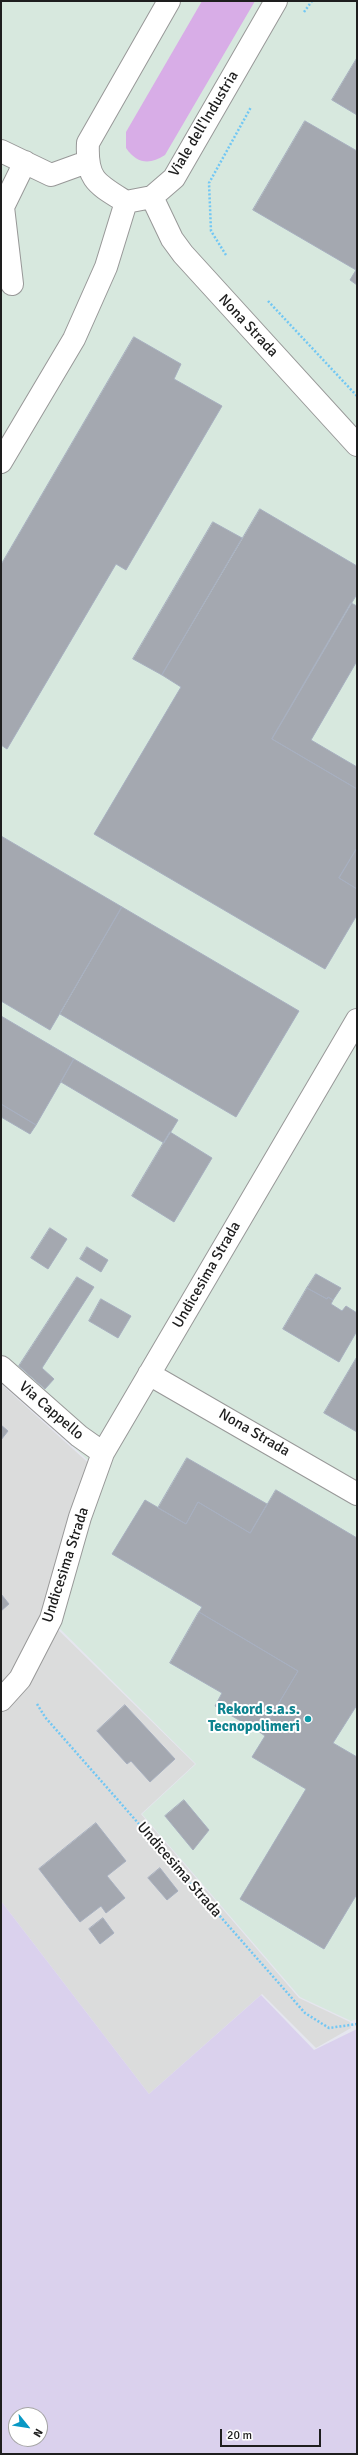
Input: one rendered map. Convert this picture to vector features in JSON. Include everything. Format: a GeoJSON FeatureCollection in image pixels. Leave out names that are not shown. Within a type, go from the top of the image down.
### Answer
{"type":"FeatureCollection","features":[{"type":"Feature","properties":{"kind":"street"},"geometry":{"type":"LineString","coordinates":[[1,462],[74,339],[106,267],[126,202],[96,184],[87,162],[88,143],[169,1]]}},
{"type":"Feature","properties":{"kind":"street","name":"Viale dell'Industria"},"geometry":{"type":"LineString","coordinates":[[126,202],[152,197],[174,178],[276,1]]}},
{"type":"Feature","properties":{"kind":"street"},"geometry":{"type":"LineString","coordinates":[[1,151],[51,175],[87,162]]}},
{"type":"Feature","properties":{"kind":"street"},"geometry":{"type":"LineString","coordinates":[[12,284],[3,207],[26,162]]}},
{"type":"Feature","properties":{"kind":"street","name":"Nona Strada"},"geometry":{"type":"LineString","coordinates":[[152,197],[172,239],[184,254],[357,445]]}},
{"type":"Feature","properties":{"kind":"street","name":"Undicesima Strada"},"geometry":{"type":"LineString","coordinates":[[20,1679],[51,1619],[80,1517],[103,1454],[357,1020]]}},
{"type":"Feature","properties":{"kind":"street","name":"Via Cappello"},"geometry":{"type":"LineString","coordinates":[[1,1367],[79,1436],[103,1454]]}},
{"type":"Feature","properties":{"kind":"street","name":"Nona Strada"},"geometry":{"type":"LineString","coordinates":[[149,1374],[357,1494]]}},
{"type":"Feature","properties":{"kind":"street"},"geometry":{"type":"LineString","coordinates":[[1,1700],[20,1679]]}},
{"type":"Feature","properties":{"kind":"path"},"geometry":{"type":"LineString","coordinates":[[301,17],[312,1]]}},
{"type":"Feature","properties":{"kind":"path"},"geometry":{"type":"LineString","coordinates":[[227,258],[211,230],[209,183],[255,100]]}},
{"type":"Feature","properties":{"kind":"path"},"geometry":{"type":"LineString","coordinates":[[266,299],[357,396]]}},
{"type":"Feature","properties":{"kind":"path","name":"Undicesima Strada"},"geometry":{"type":"LineString","coordinates":[[20,1679],[45,1717],[305,2013],[328,2028],[357,2024]]}},
{"type":"Feature","properties":{"kind":"shaded area"},"geometry":{"type":"Polygon","coordinates":[[[1,1],[357,1],[357,2019],[351,2021],[300,1997],[142,1814],[196,1764],[47,1616],[95,1467],[1,1380],[1,1]]]}},
{"type":"Feature","properties":{"kind":"shaded area"},"geometry":{"type":"Polygon","coordinates":[[[202,1],[255,1],[165,155],[149,161],[139,160],[126,148],[126,132],[202,1]]]}},
{"type":"Feature","properties":{"kind":"shaded area"},"geometry":{"type":"Polygon","coordinates":[[[1,1384],[94,1468],[44,1616],[195,1764],[141,1814],[299,1998],[350,2022],[351,2028],[316,2048],[262,1994],[149,2094],[1,1901],[1,1384]]]}},
{"type":"Feature","properties":{"kind":"shaded area"},"geometry":{"type":"Polygon","coordinates":[[[1,1901],[149,2094],[261,1995],[314,2050],[357,2029],[357,2454],[1,2454],[1,1901]]]}},
{"type":"Feature","properties":{"kind":"building"},"geometry":{"type":"Polygon","coordinates":[[[357,58],[357,115],[332,100],[357,58]]]}},
{"type":"Feature","properties":{"kind":"building"},"geometry":{"type":"Polygon","coordinates":[[[305,121],[357,151],[357,285],[350,280],[356,270],[253,210],[305,121]]]}},
{"type":"Feature","properties":{"kind":"building"},"geometry":{"type":"Polygon","coordinates":[[[134,337],[181,364],[174,379],[222,406],[126,570],[116,564],[7,749],[1,745],[1,565],[134,337]]]}},
{"type":"Feature","properties":{"kind":"building"},"geometry":{"type":"Polygon","coordinates":[[[260,509],[357,566],[357,594],[272,739],[357,789],[357,848],[339,878],[357,889],[357,915],[325,969],[94,834],[181,687],[162,675],[260,509]]]}},
{"type":"Feature","properties":{"kind":"building"},"geometry":{"type":"Polygon","coordinates":[[[213,522],[242,538],[162,675],[133,659],[213,522]]]}},
{"type":"Feature","properties":{"kind":"building"},"geometry":{"type":"Polygon","coordinates":[[[351,603],[357,606],[357,661],[311,740],[357,767],[357,789],[272,739],[351,603]]]}},
{"type":"Feature","properties":{"kind":"building"},"geometry":{"type":"Polygon","coordinates":[[[1,836],[122,907],[50,1030],[1,1001],[1,836]]]}},
{"type":"Feature","properties":{"kind":"building"},"geometry":{"type":"Polygon","coordinates":[[[357,848],[357,889],[339,878],[357,848]]]}},
{"type":"Feature","properties":{"kind":"building"},"geometry":{"type":"Polygon","coordinates":[[[122,907],[299,1011],[236,1117],[60,1014],[122,907]]]}},
{"type":"Feature","properties":{"kind":"building"},"geometry":{"type":"Polygon","coordinates":[[[1,1016],[74,1059],[36,1125],[1,1104],[1,1016]]]}},
{"type":"Feature","properties":{"kind":"building"},"geometry":{"type":"Polygon","coordinates":[[[74,1059],[178,1120],[164,1143],[61,1082],[74,1059]]]}},
{"type":"Feature","properties":{"kind":"building"},"geometry":{"type":"Polygon","coordinates":[[[1,1104],[36,1125],[30,1134],[1,1117],[1,1104]]]}},
{"type":"Feature","properties":{"kind":"building"},"geometry":{"type":"Polygon","coordinates":[[[170,1132],[212,1158],[174,1222],[132,1196],[170,1132]]]}},
{"type":"Feature","properties":{"kind":"building"},"geometry":{"type":"Polygon","coordinates":[[[50,1228],[67,1239],[48,1269],[31,1258],[50,1228]]]}},
{"type":"Feature","properties":{"kind":"building"},"geometry":{"type":"Polygon","coordinates":[[[87,1247],[108,1260],[101,1272],[80,1259],[87,1247]]]}},
{"type":"Feature","properties":{"kind":"building"},"geometry":{"type":"Polygon","coordinates":[[[316,1274],[341,1288],[333,1300],[328,1297],[327,1299],[307,1288],[316,1274]]]}},
{"type":"Feature","properties":{"kind":"building"},"geometry":{"type":"Polygon","coordinates":[[[77,1277],[94,1287],[42,1368],[54,1379],[45,1389],[19,1366],[77,1277]]]}},
{"type":"Feature","properties":{"kind":"building"},"geometry":{"type":"Polygon","coordinates":[[[307,1288],[327,1299],[328,1297],[333,1300],[331,1304],[342,1311],[346,1306],[357,1313],[357,1331],[339,1362],[283,1329],[307,1288]]]}},
{"type":"Feature","properties":{"kind":"building"},"geometry":{"type":"Polygon","coordinates":[[[101,1299],[131,1316],[118,1338],[89,1321],[101,1299]]]}},
{"type":"Feature","properties":{"kind":"building"},"geometry":{"type":"Polygon","coordinates":[[[357,1357],[357,1432],[324,1413],[357,1357]]]}},
{"type":"Feature","properties":{"kind":"building"},"geometry":{"type":"Polygon","coordinates":[[[1,1425],[8,1431],[1,1440],[1,1425]]]}},
{"type":"Feature","properties":{"kind":"building"},"geometry":{"type":"Polygon","coordinates":[[[187,1458],[267,1504],[250,1533],[198,1502],[186,1524],[158,1508],[187,1458]]]}},
{"type":"Feature","properties":{"kind":"building","name":"Rekord s.a.s. Tecnopolimeri"},"geometry":{"type":"Polygon","coordinates":[[[276,1490],[357,1538],[357,1705],[333,1743],[357,1757],[357,1894],[324,1949],[240,1899],[306,1789],[252,1757],[265,1736],[261,1733],[298,1671],[199,1612],[202,1607],[112,1554],[145,1500],[186,1524],[198,1502],[250,1533],[276,1490]]]}},
{"type":"Feature","properties":{"kind":"building"},"geometry":{"type":"Polygon","coordinates":[[[1,1594],[9,1604],[1,1611],[1,1594]]]}},
{"type":"Feature","properties":{"kind":"building"},"geometry":{"type":"Polygon","coordinates":[[[199,1612],[298,1671],[261,1733],[215,1706],[222,1693],[170,1663],[199,1612]]]}},
{"type":"Feature","properties":{"kind":"building"},"geometry":{"type":"Polygon","coordinates":[[[125,1705],[175,1759],[150,1782],[131,1761],[127,1764],[97,1731],[125,1705]]]}},
{"type":"Feature","properties":{"kind":"building"},"geometry":{"type":"Polygon","coordinates":[[[184,1800],[209,1830],[193,1850],[165,1816],[184,1800]]]}},
{"type":"Feature","properties":{"kind":"building"},"geometry":{"type":"Polygon","coordinates":[[[96,1823],[126,1861],[107,1876],[125,1898],[106,1913],[101,1906],[80,1922],[39,1869],[96,1823]]]}},
{"type":"Feature","properties":{"kind":"building"},"geometry":{"type":"Polygon","coordinates":[[[160,1868],[178,1891],[167,1900],[148,1878],[160,1868]]]}},
{"type":"Feature","properties":{"kind":"building"},"geometry":{"type":"Polygon","coordinates":[[[103,1918],[114,1933],[100,1944],[89,1929],[103,1918]]]}},
{"type":"Feature","properties":{"kind":"place","name":"Rekord s.a.s. Tecnopolimeri"},"geometry":{"type":"Point","coordinates":[308,1719]}}]}
